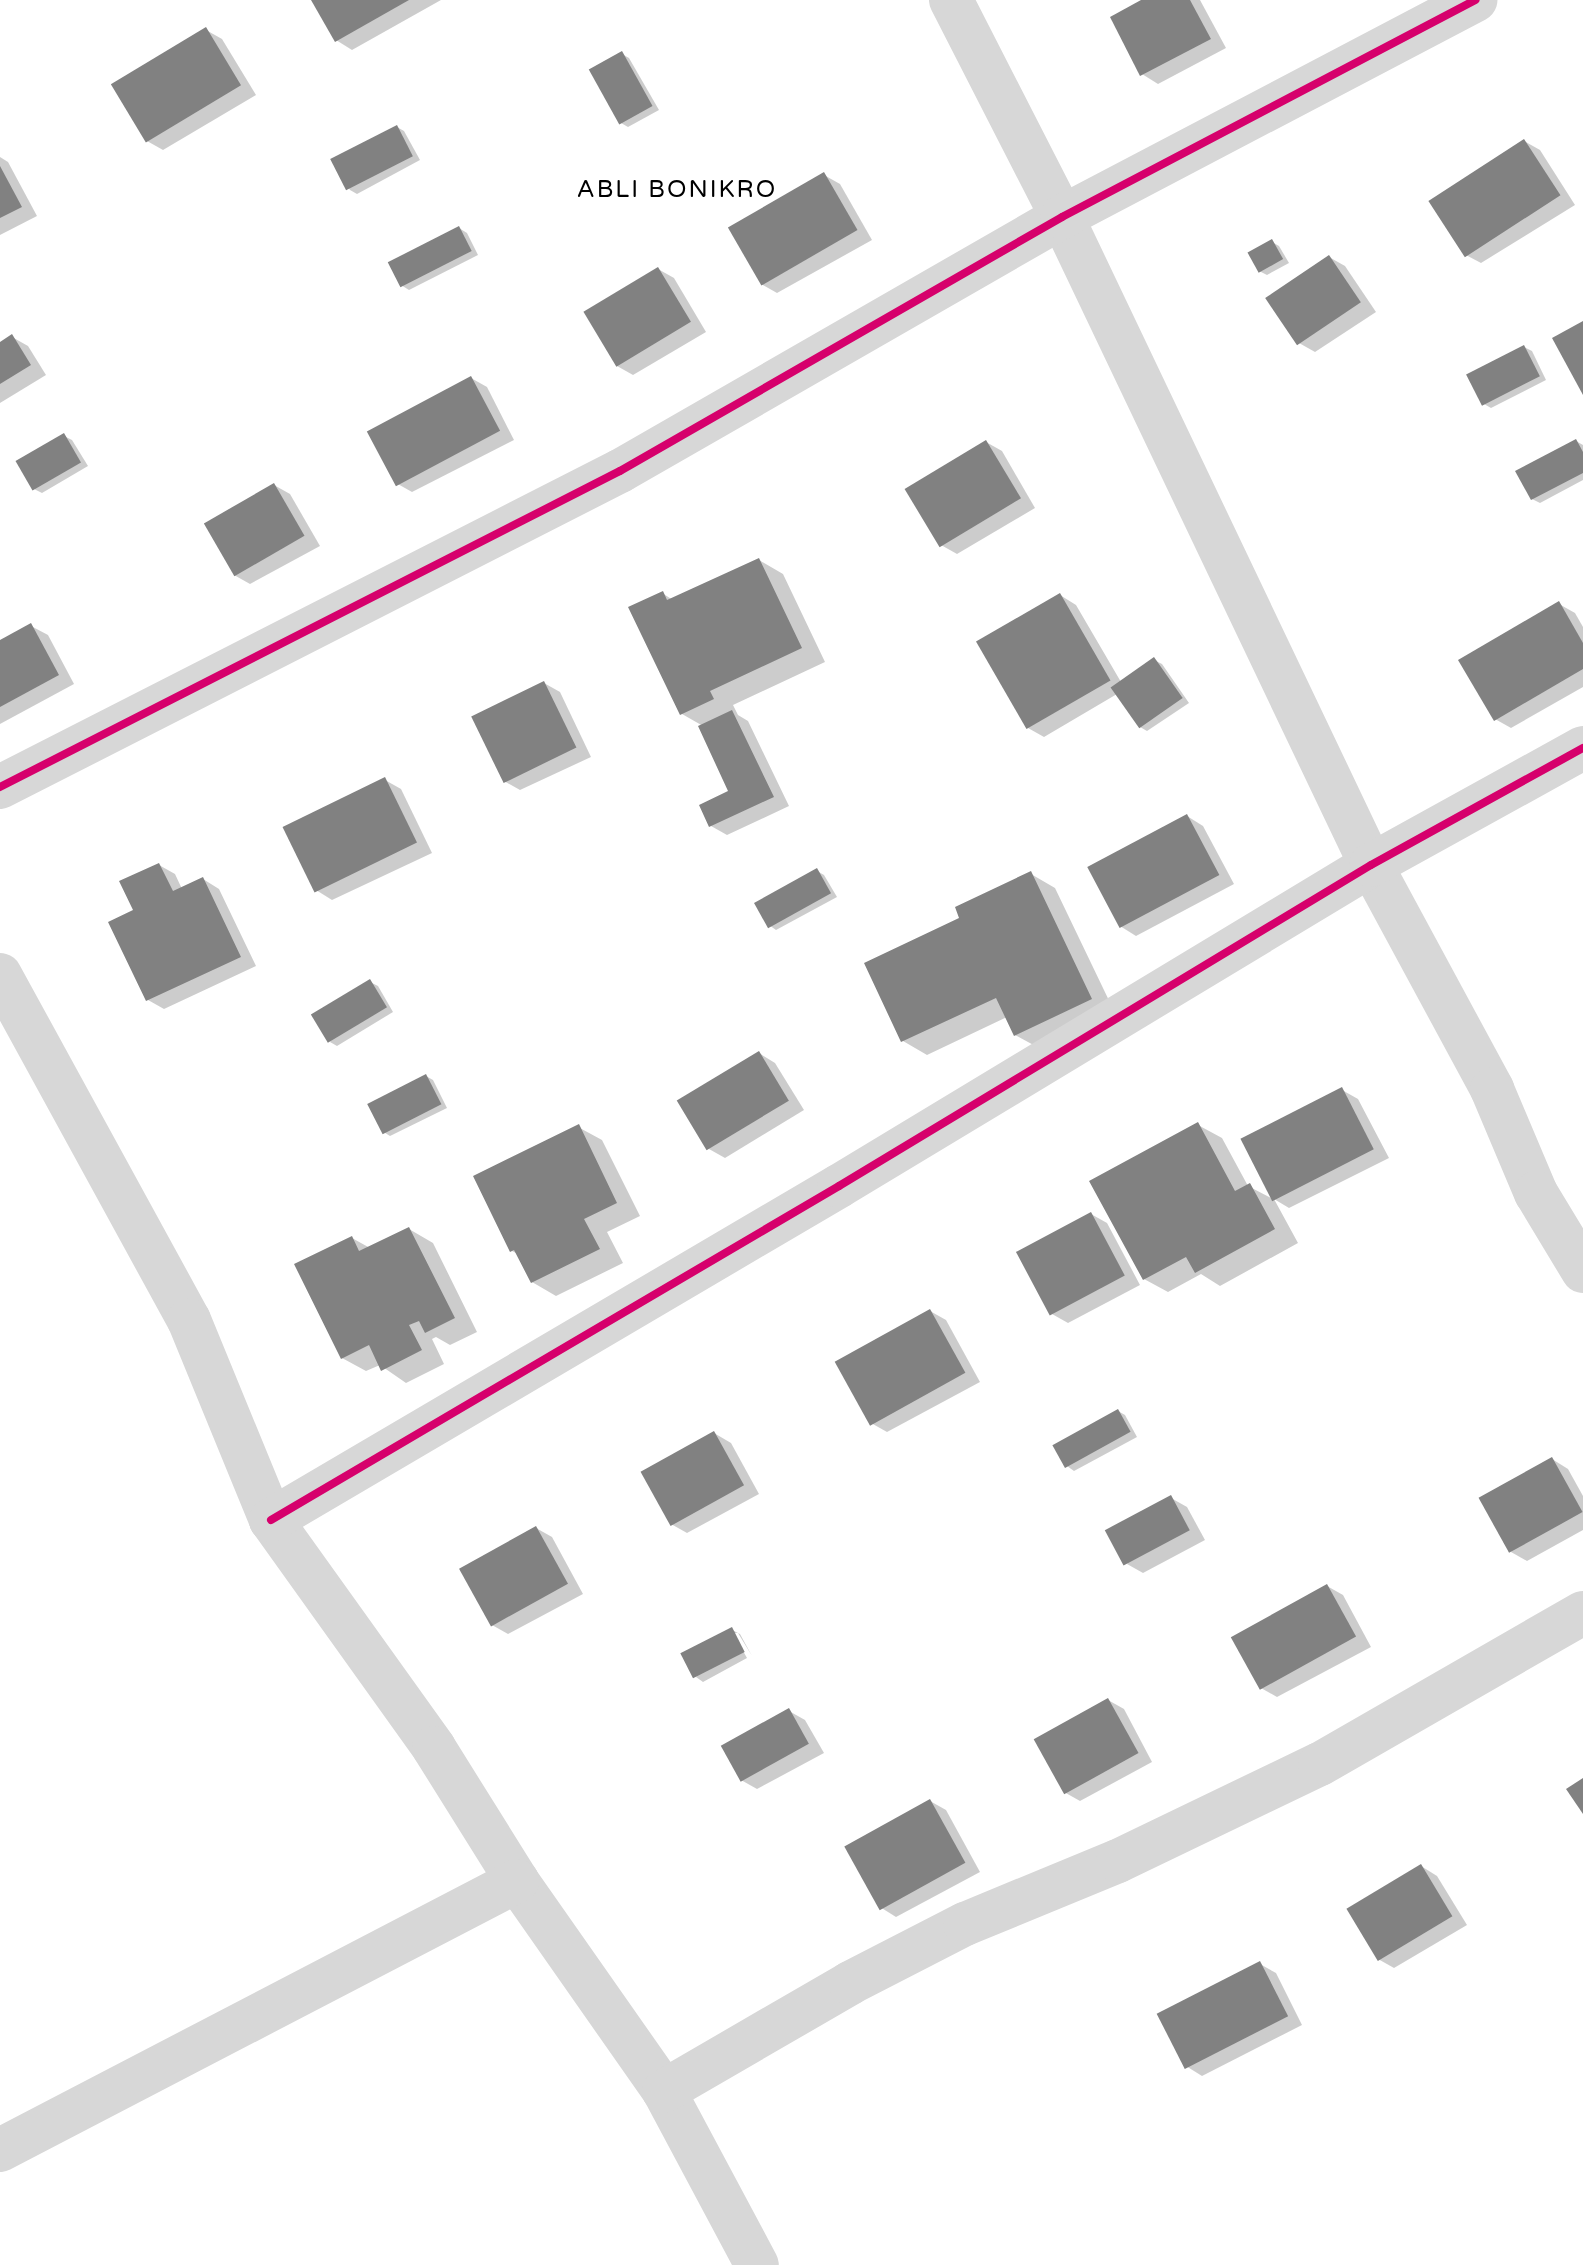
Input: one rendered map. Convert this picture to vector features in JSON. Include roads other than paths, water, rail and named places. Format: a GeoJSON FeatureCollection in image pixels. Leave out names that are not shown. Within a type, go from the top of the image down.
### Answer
{"type":"FeatureCollection","features":[{"type":"Feature","properties":{"kind":"street"},"geometry":{"type":"LineString","coordinates":[[951,0],[1062,217],[1371,865],[1492,1089],[1536,1193],[1583,1271]]}},
{"type":"Feature","properties":{"kind":"street"},"geometry":{"type":"LineString","coordinates":[[0,787],[620,471],[1062,217],[1476,0]]}},
{"type":"Feature","properties":{"kind":"street"},"geometry":{"type":"LineString","coordinates":[[271,1520],[839,1186],[1371,865],[1583,748]]}},
{"type":"Feature","properties":{"kind":"street"},"geometry":{"type":"LineString","coordinates":[[0,975],[189,1320],[271,1520],[434,1748],[517,1881],[664,2091],[757,2265]]}},
{"type":"Feature","properties":{"kind":"street"},"geometry":{"type":"LineString","coordinates":[[664,2091],[850,1983],[965,1924],[1118,1861],[1320,1764],[1583,1613]]}},
{"type":"Feature","properties":{"kind":"street"},"geometry":{"type":"LineString","coordinates":[[0,2150],[517,1881]]}},
{"type":"Feature","properties":{"kind":"district","name":"ABLI BONIKRO"},"geometry":{"type":"Point","coordinates":[677,190]}}]}
